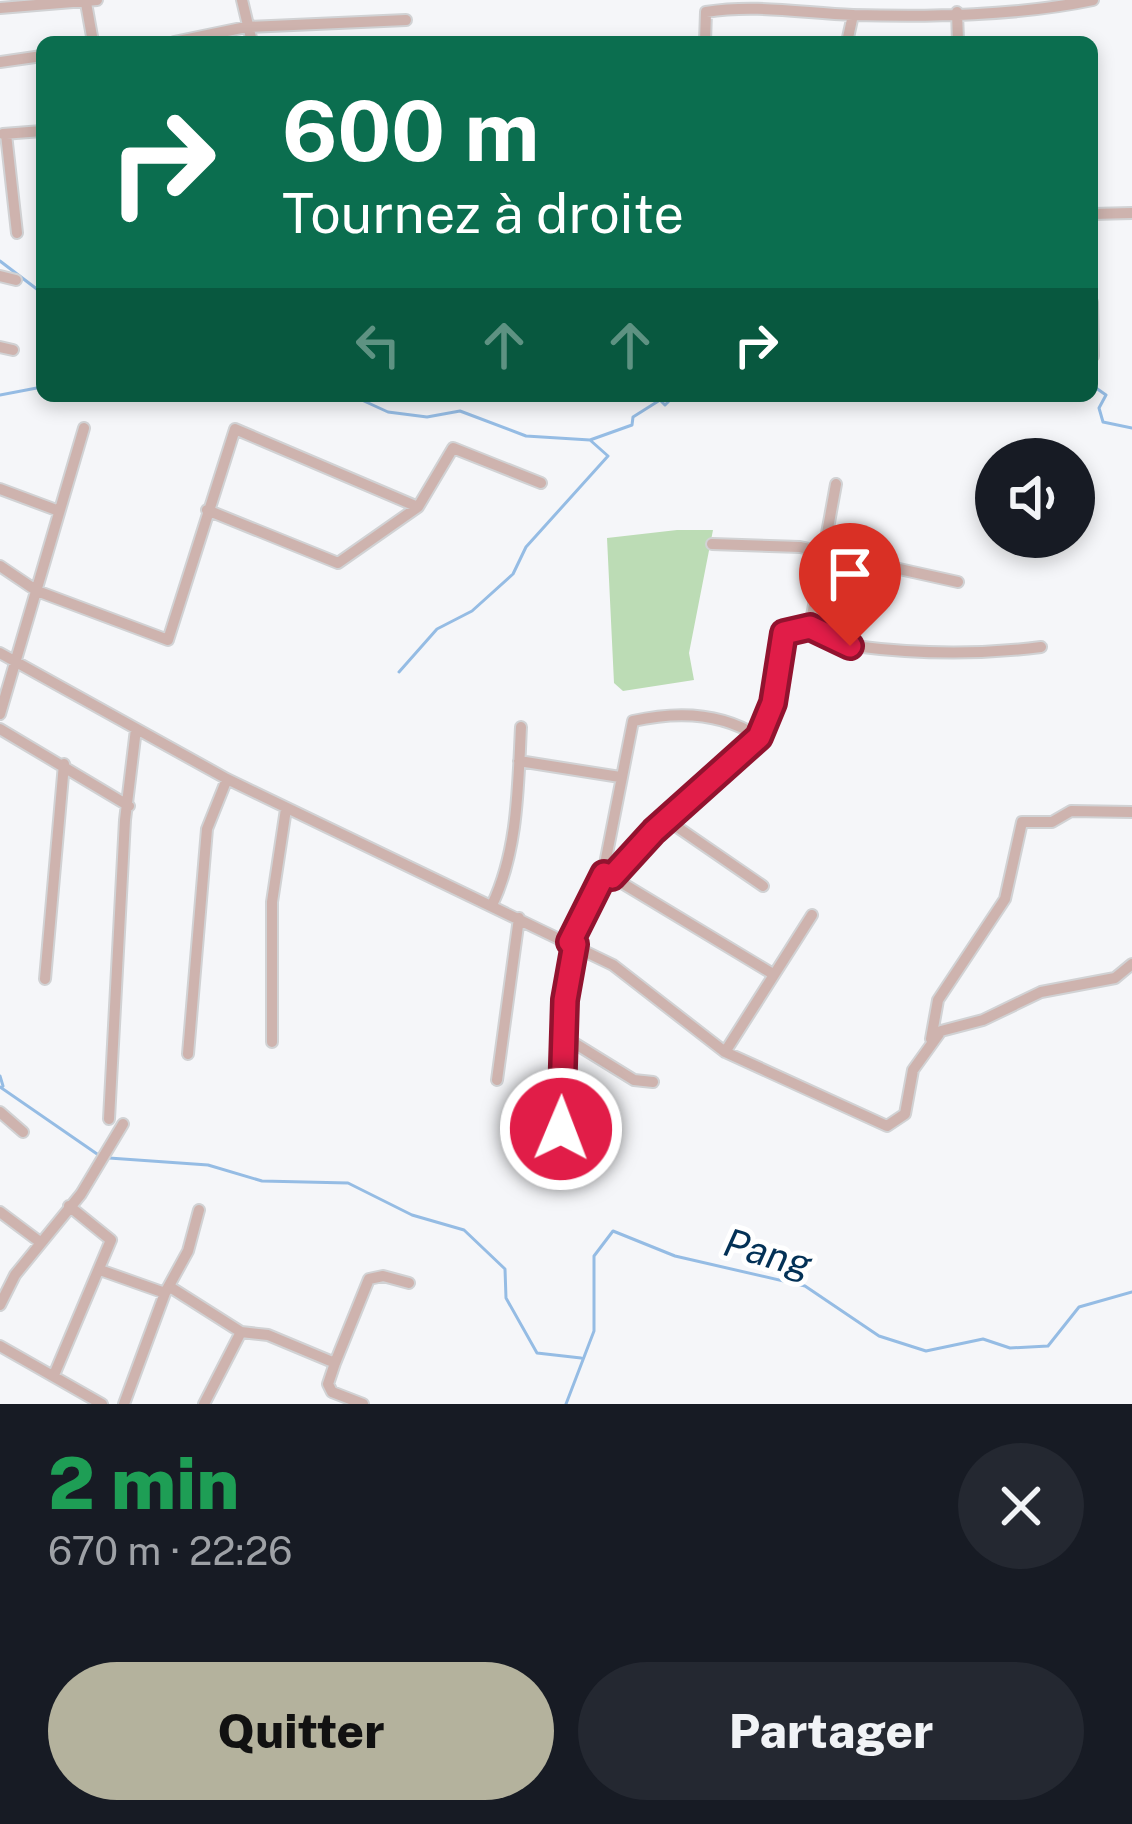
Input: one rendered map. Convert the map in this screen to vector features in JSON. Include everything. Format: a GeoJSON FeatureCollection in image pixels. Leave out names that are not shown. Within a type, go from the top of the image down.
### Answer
{"type":"FeatureCollection","features":[{"type":"Feature","properties":{"kind":"street"},"geometry":{"type":"LineString","coordinates":[[242,0],[250,36]]}},
{"type":"Feature","properties":{"kind":"street"},"geometry":{"type":"LineString","coordinates":[[705,36],[706,12],[812,8],[853,15],[1094,0]]}},
{"type":"Feature","properties":{"kind":"street"},"geometry":{"type":"LineString","coordinates":[[11,5],[92,2],[93,36]]}},
{"type":"Feature","properties":{"kind":"street"},"geometry":{"type":"LineString","coordinates":[[957,11],[958,36]]}},
{"type":"Feature","properties":{"kind":"street"},"geometry":{"type":"LineString","coordinates":[[848,36],[853,15]]}},
{"type":"Feature","properties":{"kind":"street"},"geometry":{"type":"LineString","coordinates":[[203,36],[246,27],[406,20]]}},
{"type":"Feature","properties":{"kind":"street"},"geometry":{"type":"LineString","coordinates":[[0,62],[36,57]]}},
{"type":"Feature","properties":{"kind":"street"},"geometry":{"type":"LineString","coordinates":[[17,233],[3,134],[36,131]]}},
{"type":"Feature","properties":{"kind":"street"},"geometry":{"type":"LineString","coordinates":[[1098,214],[1132,213]]}},
{"type":"Feature","properties":{"kind":"street"},"geometry":{"type":"LineString","coordinates":[[0,276],[16,280]]}},
{"type":"Feature","properties":{"kind":"street"},"geometry":{"type":"LineString","coordinates":[[0,715],[84,428]]}},
{"type":"Feature","properties":{"kind":"street"},"geometry":{"type":"LineString","coordinates":[[0,566],[38,591],[168,640],[235,429],[418,507]]}},
{"type":"Feature","properties":{"kind":"street"},"geometry":{"type":"LineString","coordinates":[[207,510],[338,563],[418,507],[453,448],[541,483]]}},
{"type":"Feature","properties":{"kind":"street"},"geometry":{"type":"LineString","coordinates":[[810,627],[836,484]]}},
{"type":"Feature","properties":{"kind":"street"},"geometry":{"type":"LineString","coordinates":[[0,490],[59,511]]}},
{"type":"Feature","properties":{"kind":"street"},"geometry":{"type":"LineString","coordinates":[[712,544],[823,553],[958,582]]}},
{"type":"Feature","properties":{"kind":"street"},"geometry":{"type":"LineString","coordinates":[[561,1129],[565,1000],[572,943],[608,876],[759,737],[773,703],[784,633],[810,627],[850,646],[946,654],[1041,647]]}},
{"type":"Feature","properties":{"kind":"street"},"geometry":{"type":"LineString","coordinates":[[0,653],[227,779],[572,943],[613,965],[725,1052],[887,1126],[905,1114],[910,1078],[931,1040],[938,1000],[1006,899],[1022,822],[1052,821],[1071,811],[1132,812]]}},
{"type":"Feature","properties":{"kind":"street"},"geometry":{"type":"LineString","coordinates":[[608,876],[620,777],[633,721],[703,716],[741,725],[759,737]]}},
{"type":"Feature","properties":{"kind":"street"},"geometry":{"type":"LineString","coordinates":[[492,905],[504,880],[521,728]]}},
{"type":"Feature","properties":{"kind":"street"},"geometry":{"type":"LineString","coordinates":[[0,729],[129,806]]}},
{"type":"Feature","properties":{"kind":"street"},"geometry":{"type":"LineString","coordinates":[[109,1119],[136,729]]}},
{"type":"Feature","properties":{"kind":"street"},"geometry":{"type":"LineString","coordinates":[[520,761],[620,777]]}},
{"type":"Feature","properties":{"kind":"street"},"geometry":{"type":"LineString","coordinates":[[44,979],[64,764]]}},
{"type":"Feature","properties":{"kind":"street"},"geometry":{"type":"LineString","coordinates":[[188,1054],[207,829],[227,779]]}},
{"type":"Feature","properties":{"kind":"street"},"geometry":{"type":"LineString","coordinates":[[272,1042],[272,902],[286,808]]}},
{"type":"Feature","properties":{"kind":"street"},"geometry":{"type":"LineString","coordinates":[[668,820],[763,886]]}},
{"type":"Feature","properties":{"kind":"street"},"geometry":{"type":"LineString","coordinates":[[608,876],[772,974]]}},
{"type":"Feature","properties":{"kind":"street"},"geometry":{"type":"LineString","coordinates":[[725,1052],[812,915]]}},
{"type":"Feature","properties":{"kind":"street"},"geometry":{"type":"LineString","coordinates":[[497,1080],[519,918]]}},
{"type":"Feature","properties":{"kind":"street"},"geometry":{"type":"LineString","coordinates":[[931,1040],[951,1025],[983,1020],[1041,992],[1114,978],[1132,964]]}},
{"type":"Feature","properties":{"kind":"street"},"geometry":{"type":"LineString","coordinates":[[566,1038],[634,1080],[653,1082]]}},
{"type":"Feature","properties":{"kind":"street"},"geometry":{"type":"LineString","coordinates":[[0,1112],[23,1132]]}},
{"type":"Feature","properties":{"kind":"street"},"geometry":{"type":"LineString","coordinates":[[0,1305],[123,1124]]}},
{"type":"Feature","properties":{"kind":"street"},"geometry":{"type":"LineString","coordinates":[[54,1375],[111,1240],[69,1206]]}},
{"type":"Feature","properties":{"kind":"street"},"geometry":{"type":"LineString","coordinates":[[124,1404],[199,1210]]}},
{"type":"Feature","properties":{"kind":"street"},"geometry":{"type":"LineString","coordinates":[[0,1212],[40,1242]]}},
{"type":"Feature","properties":{"kind":"street"},"geometry":{"type":"LineString","coordinates":[[100,1270],[168,1290],[241,1332],[268,1335],[335,1363]]}},
{"type":"Feature","properties":{"kind":"street"},"geometry":{"type":"LineString","coordinates":[[363,1404],[332,1392],[328,1384],[335,1363],[369,1279],[382,1276],[409,1283]]}},
{"type":"Feature","properties":{"kind":"street"},"geometry":{"type":"LineString","coordinates":[[204,1404],[241,1332]]}},
{"type":"Feature","properties":{"kind":"street"},"geometry":{"type":"LineString","coordinates":[[0,1346],[102,1404]]}},
{"type":"Feature","properties":{"kind":"green space"},"geometry":{"type":"Polygon","coordinates":[[[713,530],[689,653],[694,680],[623,691],[614,683],[607,538],[713,530]]]}},
{"type":"Feature","properties":{"kind":"waterway"},"geometry":{"type":"LineString","coordinates":[[0,261],[36,288]]}},
{"type":"Feature","properties":{"kind":"waterway"},"geometry":{"type":"LineString","coordinates":[[0,395],[36,388]]}},
{"type":"Feature","properties":{"kind":"waterway"},"geometry":{"type":"LineString","coordinates":[[1098,389],[1106,395],[1099,408],[1103,422],[1132,428]]}},
{"type":"Feature","properties":{"kind":"waterway"},"geometry":{"type":"LineString","coordinates":[[366,402],[388,412],[427,417],[460,411],[526,436],[590,440],[632,425],[633,417],[657,402]]}},
{"type":"Feature","properties":{"kind":"waterway"},"geometry":{"type":"LineString","coordinates":[[662,402],[668,402]]}},
{"type":"Feature","properties":{"kind":"waterway"},"geometry":{"type":"LineString","coordinates":[[399,672],[437,629],[472,611],[513,574],[526,547],[608,456],[590,440]]}},
{"type":"Feature","properties":{"kind":"waterway"},"geometry":{"type":"LineString","coordinates":[[0,1076],[3,1086]]}},
{"type":"Feature","properties":{"kind":"waterway"},"geometry":{"type":"LineString","coordinates":[[0,1087],[100,1156]]}},
{"type":"Feature","properties":{"kind":"waterway"},"geometry":{"type":"LineString","coordinates":[[109,1158],[208,1165],[262,1181],[348,1183],[412,1215],[464,1230],[505,1269],[506,1298],[537,1353],[581,1358]]}},
{"type":"Feature","properties":{"kind":"waterway","name":"Pang"},"geometry":{"type":"LineString","coordinates":[[566,1404],[594,1331],[594,1256],[613,1231],[675,1256],[805,1286],[879,1336],[926,1351],[983,1339],[1010,1348],[1048,1346],[1079,1307],[1132,1292]]}},
{"type":"Feature","properties":{"kind":"route"},"geometry":{"type":"LineString","coordinates":[[561,1129],[565,1000],[573,979],[575,944],[570,942],[604,874],[612,877],[654,831],[694,793],[719,778],[759,737],[773,703],[784,633],[810,627],[850,646]]}}]}
